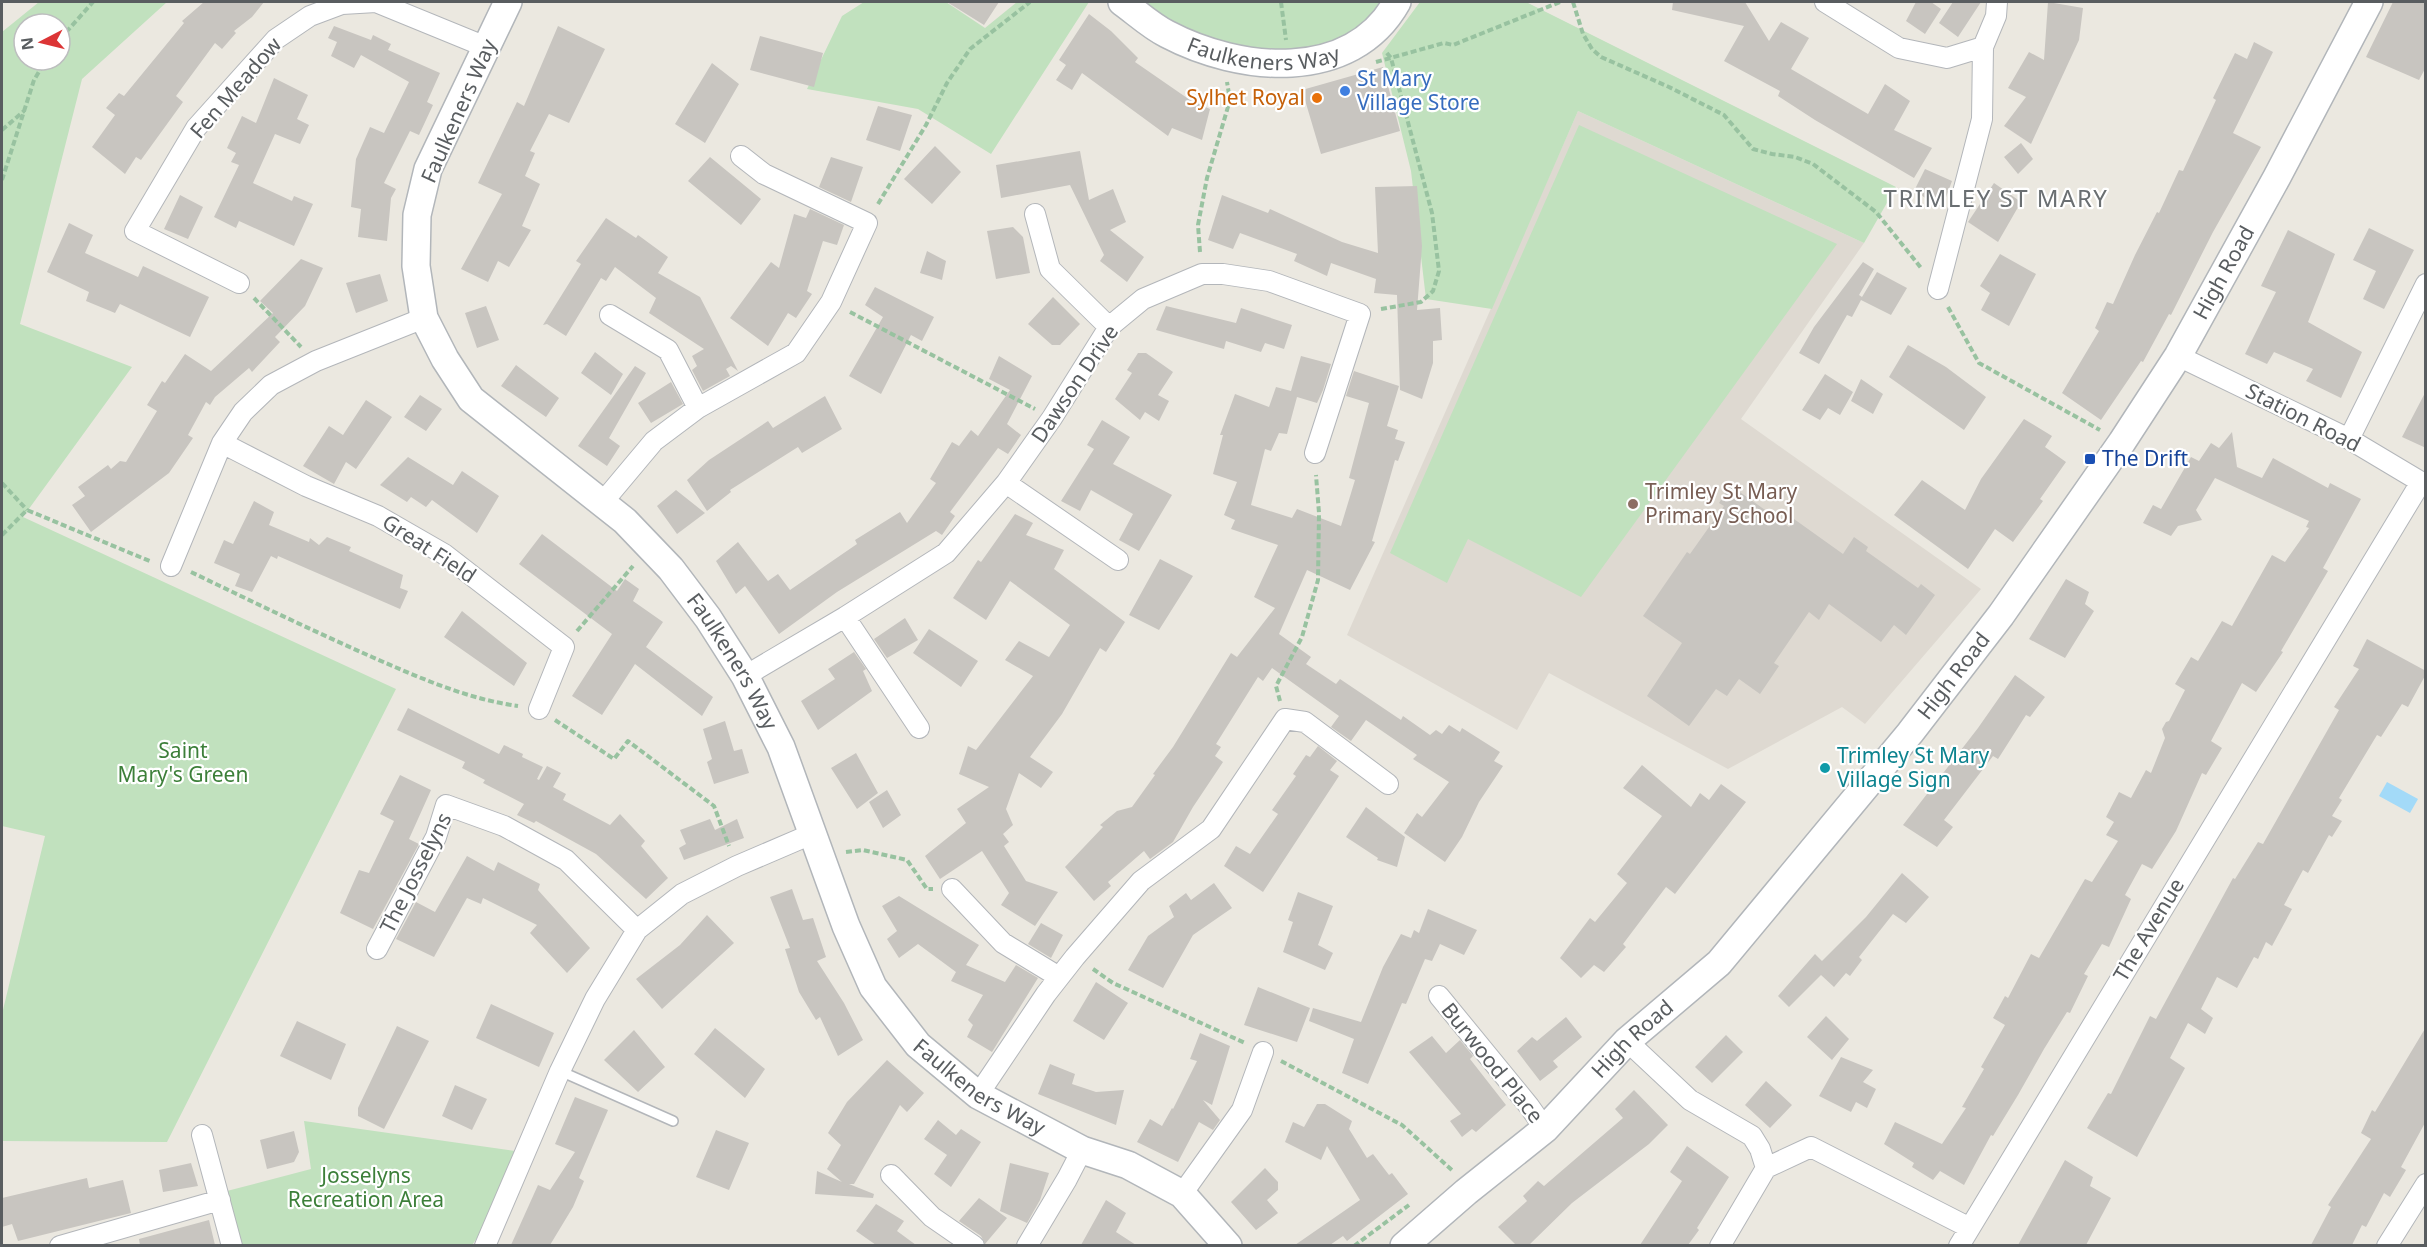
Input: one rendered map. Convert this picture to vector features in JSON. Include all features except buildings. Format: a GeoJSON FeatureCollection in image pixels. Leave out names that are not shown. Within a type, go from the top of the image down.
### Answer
{"type":"FeatureCollection","features":[{"type":"Feature","properties":{"kind":"street","name":"Fen Meadow"},"geometry":{"type":"LineString","coordinates":[[239,283],[135,231],[196,128],[276,39],[310,16],[342,4],[376,2],[486,47]]}},
{"type":"Feature","properties":{"kind":"street","name":"Faulkeners Way"},"geometry":{"type":"LineString","coordinates":[[508,2],[428,169],[417,215],[416,266],[424,318],[445,359],[471,399],[625,520],[670,569],[702,610],[745,676],[781,747],[846,926],[873,987],[918,1045],[978,1095],[1082,1150],[1128,1165],[1182,1194],[1228,1245]]}},
{"type":"Feature","properties":{"kind":"street","name":"Faulkeners Way"},"geometry":{"type":"LineString","coordinates":[[1122,2],[1166,33],[1222,57],[1257,63],[1289,64],[1328,57],[1372,35],[1397,2]]}},
{"type":"Feature","properties":{"kind":"street"},"geometry":{"type":"LineString","coordinates":[[1825,2],[1899,48],[1947,58],[1983,47]]}},
{"type":"Feature","properties":{"kind":"street"},"geometry":{"type":"LineString","coordinates":[[1938,289],[1982,119],[1983,47],[1996,16],[1996,2]]}},
{"type":"Feature","properties":{"kind":"street","name":"High Road"},"geometry":{"type":"LineString","coordinates":[[1404,1245],[1545,1129],[1627,1041],[1719,963],[1910,733],[2001,615],[2122,442],[2178,356],[2277,177],[2369,2]]}},
{"type":"Feature","properties":{"kind":"street"},"geometry":{"type":"LineString","coordinates":[[602,503],[654,441],[698,408],[796,354],[831,302],[867,223],[764,174],[741,156]]}},
{"type":"Feature","properties":{"kind":"street"},"geometry":{"type":"LineString","coordinates":[[1035,214],[1050,269],[1109,327]]}},
{"type":"Feature","properties":{"kind":"street","name":"Dawson Drive"},"geometry":{"type":"LineString","coordinates":[[745,676],[845,617],[946,553],[1006,483],[1052,418],[1109,327],[1143,299],[1202,274],[1223,274],[1269,281],[1360,314]]}},
{"type":"Feature","properties":{"kind":"street"},"geometry":{"type":"LineString","coordinates":[[2349,439],[2426,284]]}},
{"type":"Feature","properties":{"kind":"street"},"geometry":{"type":"LineString","coordinates":[[1315,453],[1360,314]]}},
{"type":"Feature","properties":{"kind":"street"},"geometry":{"type":"LineString","coordinates":[[610,315],[668,350],[698,408]]}},
{"type":"Feature","properties":{"kind":"street"},"geometry":{"type":"LineString","coordinates":[[171,566],[222,443],[243,412],[271,385],[316,361],[424,318]]}},
{"type":"Feature","properties":{"kind":"street","name":"Station Road"},"geometry":{"type":"LineString","coordinates":[[2178,356],[2349,439],[2423,483]]}},
{"type":"Feature","properties":{"kind":"street","name":"Great Field"},"geometry":{"type":"LineString","coordinates":[[222,443],[306,486],[378,516],[444,554],[564,647]]}},
{"type":"Feature","properties":{"kind":"street"},"geometry":{"type":"LineString","coordinates":[[1006,483],[1118,560]]}},
{"type":"Feature","properties":{"kind":"street","name":"The Avenue"},"geometry":{"type":"LineString","coordinates":[[1959,1245],[2423,483]]}},
{"type":"Feature","properties":{"kind":"street"},"geometry":{"type":"LineString","coordinates":[[845,617],[919,728]]}},
{"type":"Feature","properties":{"kind":"street"},"geometry":{"type":"LineString","coordinates":[[539,709],[564,647]]}},
{"type":"Feature","properties":{"kind":"street"},"geometry":{"type":"LineString","coordinates":[[978,1095],[1059,977],[1141,881],[1211,829],[1285,719],[1305,722],[1388,784]]}},
{"type":"Feature","properties":{"kind":"street","name":"The Josselyns"},"geometry":{"type":"LineString","coordinates":[[377,949],[436,837],[446,805],[504,826],[566,860],[637,930]]}},
{"type":"Feature","properties":{"kind":"street"},"geometry":{"type":"LineString","coordinates":[[485,1245],[560,1071],[595,999],[637,930],[682,894],[737,866],[818,844]]}},
{"type":"Feature","properties":{"kind":"street"},"geometry":{"type":"LineString","coordinates":[[952,889],[1003,944],[1059,977]]}},
{"type":"Feature","properties":{"kind":"street","name":"Burwood Place"},"geometry":{"type":"LineString","coordinates":[[1439,996],[1529,1106],[1545,1129]]}},
{"type":"Feature","properties":{"kind":"street"},"geometry":{"type":"LineString","coordinates":[[1627,1041],[1690,1100],[1752,1136],[1760,1149],[1766,1168]]}},
{"type":"Feature","properties":{"kind":"street"},"geometry":{"type":"LineString","coordinates":[[1182,1194],[1242,1110],[1263,1052]]}},
{"type":"Feature","properties":{"kind":"street"},"geometry":{"type":"LineString","coordinates":[[202,1135],[232,1245]]}},
{"type":"Feature","properties":{"kind":"street"},"geometry":{"type":"LineString","coordinates":[[1720,1245],[1766,1168],[1810,1147],[1968,1227]]}},
{"type":"Feature","properties":{"kind":"street"},"geometry":{"type":"LineString","coordinates":[[1026,1245],[1068,1179],[1082,1150]]}},
{"type":"Feature","properties":{"kind":"street"},"geometry":{"type":"LineString","coordinates":[[891,1175],[932,1217],[974,1245]]}},
{"type":"Feature","properties":{"kind":"street"},"geometry":{"type":"LineString","coordinates":[[2387,1245],[2426,1184]]}},
{"type":"Feature","properties":{"kind":"street"},"geometry":{"type":"LineString","coordinates":[[60,1245],[219,1200]]}},
{"type":"Feature","properties":{"kind":"lane"},"geometry":{"type":"LineString","coordinates":[[560,1071],[673,1121]]}},
{"type":"Feature","properties":{"kind":"path"},"geometry":{"type":"LineString","coordinates":[[72,26],[93,2]]}},
{"type":"Feature","properties":{"kind":"path"},"geometry":{"type":"LineString","coordinates":[[867,223],[926,125],[947,83],[970,49],[1030,2]]}},
{"type":"Feature","properties":{"kind":"path"},"geometry":{"type":"LineString","coordinates":[[1281,2],[1289,64]]}},
{"type":"Feature","properties":{"kind":"path"},"geometry":{"type":"LineString","coordinates":[[1370,64],[1444,43],[1453,45],[1560,2]]}},
{"type":"Feature","properties":{"kind":"path"},"geometry":{"type":"LineString","coordinates":[[1573,2],[1582,34],[1592,49],[1602,57],[1724,115],[1753,148],[1772,154],[1795,157],[1813,164],[1876,212],[1938,289],[1979,363],[2122,442]]}},
{"type":"Feature","properties":{"kind":"path"},"geometry":{"type":"LineString","coordinates":[[1360,314],[1421,302],[1433,291],[1439,271],[1432,213],[1390,58],[1372,35]]}},
{"type":"Feature","properties":{"kind":"path"},"geometry":{"type":"LineString","coordinates":[[1202,274],[1197,225],[1207,178],[1230,100],[1222,57]]}},
{"type":"Feature","properties":{"kind":"path"},"geometry":{"type":"LineString","coordinates":[[2,180],[34,80],[39,72]]}},
{"type":"Feature","properties":{"kind":"path"},"geometry":{"type":"LineString","coordinates":[[2,130],[25,110]]}},
{"type":"Feature","properties":{"kind":"path"},"geometry":{"type":"LineString","coordinates":[[239,283],[316,361]]}},
{"type":"Feature","properties":{"kind":"path"},"geometry":{"type":"LineString","coordinates":[[831,302],[1052,418]]}},
{"type":"Feature","properties":{"kind":"path"},"geometry":{"type":"LineString","coordinates":[[1285,719],[1276,686],[1302,637],[1318,580],[1319,513],[1315,453]]}},
{"type":"Feature","properties":{"kind":"path"},"geometry":{"type":"LineString","coordinates":[[2,483],[27,510],[146,561],[186,570],[330,639],[428,681],[492,702],[539,709],[614,759],[628,741],[714,806],[737,866]]}},
{"type":"Feature","properties":{"kind":"path"},"geometry":{"type":"LineString","coordinates":[[2,535],[27,510]]}},
{"type":"Feature","properties":{"kind":"path"},"geometry":{"type":"LineString","coordinates":[[564,647],[649,547]]}},
{"type":"Feature","properties":{"kind":"path"},"geometry":{"type":"LineString","coordinates":[[818,844],[862,850],[907,860],[927,889],[952,889]]}},
{"type":"Feature","properties":{"kind":"shaded area","name":"Trimley St Mary Primary School"},"geometry":{"type":"Polygon","coordinates":[[[1578,111],[1864,243],[1741,419],[1981,589],[1865,724],[1842,707],[1728,769],[1549,673],[1517,730],[1347,635],[1578,111]]]}},
{"type":"Feature","properties":{"kind":"green space","name":"Saint Mary's Green"},"geometry":{"type":"Polygon","coordinates":[[[39,2],[167,2],[82,79],[20,324],[132,367],[23,517],[396,689],[167,1142],[2,1141],[2,1014],[45,836],[2,826],[2,32],[12,24],[12,72],[72,72],[72,12],[27,12],[39,2]]]}},
{"type":"Feature","properties":{"kind":"green space"},"geometry":{"type":"Polygon","coordinates":[[[864,2],[946,2],[985,28],[1017,2],[1089,2],[991,154],[918,109],[807,89],[842,16],[864,2]]]}},
{"type":"Feature","properties":{"kind":"green space"},"geometry":{"type":"Polygon","coordinates":[[[1122,2],[1397,2],[1372,35],[1258,63],[1122,2]]]}},
{"type":"Feature","properties":{"kind":"green space"},"geometry":{"type":"Polygon","coordinates":[[[1420,2],[1526,2],[1896,187],[1864,243],[1578,111],[1492,309],[1426,299],[1411,171],[1382,53],[1420,2]]]}},
{"type":"Feature","properties":{"kind":"green space"},"geometry":{"type":"Polygon","coordinates":[[[1579,125],[1837,244],[1581,597],[1468,539],[1447,583],[1390,553],[1579,125]]]}},
{"type":"Feature","properties":{"kind":"green space","name":"Josselyns Recreation Area"},"geometry":{"type":"Polygon","coordinates":[[[304,1121],[515,1151],[482,1231],[472,1245],[241,1245],[227,1191],[311,1169],[304,1121]]]}},
{"type":"Feature","properties":{"kind":"water"},"geometry":{"type":"Polygon","coordinates":[[[2387,782],[2418,799],[2410,813],[2379,796],[2387,782]]]}},
{"type":"Feature","properties":{"kind":"place","name":"St Mary Village Store"},"geometry":{"type":"Point","coordinates":[1345,91]}},
{"type":"Feature","properties":{"kind":"place","name":"Sylhet Royal"},"geometry":{"type":"Point","coordinates":[1317,98]}},
{"type":"Feature","properties":{"kind":"place","name":"The Drift"},"geometry":{"type":"Point","coordinates":[2090,459]}},
{"type":"Feature","properties":{"kind":"place","name":"Trimley St Mary Primary School"},"geometry":{"type":"Point","coordinates":[1633,504]}},
{"type":"Feature","properties":{"kind":"place","name":"Trimley St Mary Village Sign"},"geometry":{"type":"Point","coordinates":[1825,768]}},
{"type":"Feature","properties":{"kind":"district","name":"TRIMLEY ST MARY"},"geometry":{"type":"Point","coordinates":[1996,199]}}]}
